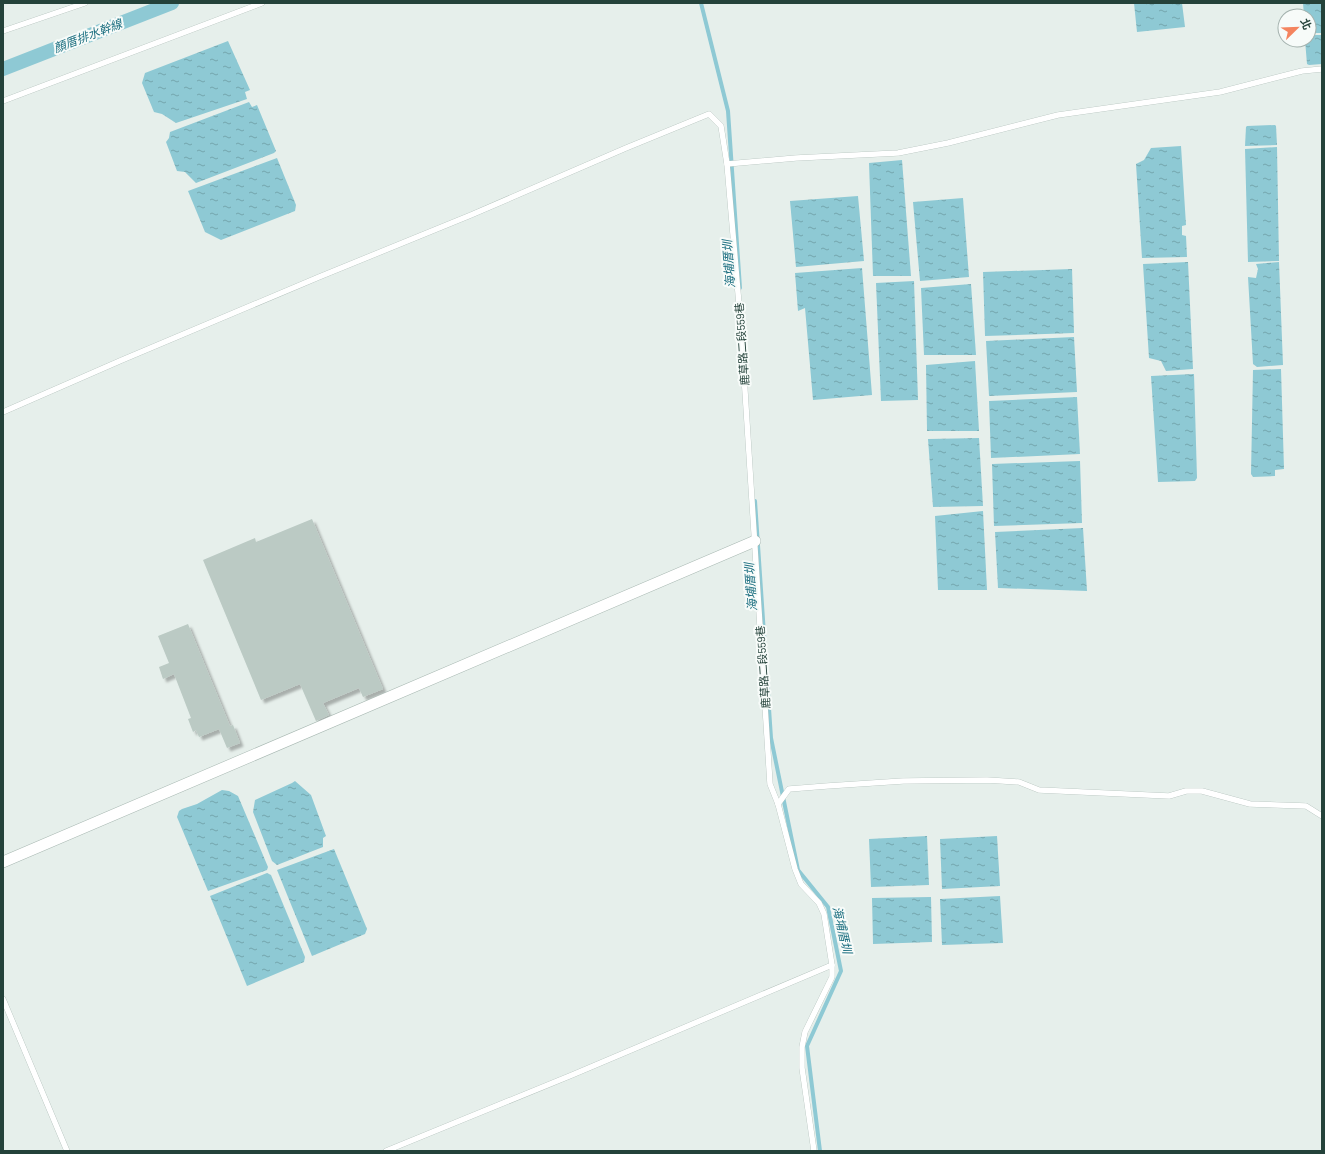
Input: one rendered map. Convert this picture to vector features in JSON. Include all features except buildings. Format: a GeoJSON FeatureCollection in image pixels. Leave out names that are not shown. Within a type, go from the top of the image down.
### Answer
{"type":"FeatureCollection","features":[{"type":"Feature","properties":{"kind":"street"},"geometry":{"type":"LineString","coordinates":[[3,862],[755,541]]}},
{"type":"Feature","properties":{"kind":"lane"},"geometry":{"type":"LineString","coordinates":[[3,31],[85,3]]}},
{"type":"Feature","properties":{"kind":"lane"},"geometry":{"type":"LineString","coordinates":[[3,101],[262,3]]}},
{"type":"Feature","properties":{"kind":"lane"},"geometry":{"type":"LineString","coordinates":[[727,164],[796,158],[898,153],[948,143],[1058,115],[1220,92],[1302,71],[1322,69]]}},
{"type":"Feature","properties":{"kind":"lane","name":"鹿草路二段559巷"},"geometry":{"type":"LineString","coordinates":[[3,412],[319,277],[471,215],[709,114],[721,126],[727,164],[741,328],[770,784],[778,804],[795,869],[801,884],[819,903],[824,914],[832,965],[832,978],[805,1032],[802,1047],[802,1068],[814,1151]]}},
{"type":"Feature","properties":{"kind":"lane"},"geometry":{"type":"LineString","coordinates":[[778,804],[789,790],[903,781],[987,780],[1019,782],[1039,790],[1169,796],[1186,791],[1202,791],[1250,804],[1306,806],[1322,816]]}},
{"type":"Feature","properties":{"kind":"lane"},"geometry":{"type":"LineString","coordinates":[[386,1151],[572,1076],[832,965]]}},
{"type":"Feature","properties":{"kind":"lane"},"geometry":{"type":"LineString","coordinates":[[3,999],[67,1151]]}},
{"type":"Feature","properties":{"kind":"water"},"geometry":{"type":"Polygon","coordinates":[[[1134,3],[1182,3],[1185,27],[1137,32],[1134,3]]]}},
{"type":"Feature","properties":{"kind":"water"},"geometry":{"type":"Polygon","coordinates":[[[1303,3],[1322,3],[1322,33],[1317,33],[1317,8],[1303,8],[1303,3]]]}},
{"type":"Feature","properties":{"kind":"water"},"geometry":{"type":"Polygon","coordinates":[[[1317,35],[1322,35],[1322,64],[1307,64],[1306,48],[1317,48],[1317,35]]]}},
{"type":"Feature","properties":{"kind":"water"},"geometry":{"type":"Polygon","coordinates":[[[228,41],[250,90],[245,92],[247,99],[176,123],[162,114],[154,112],[142,83],[145,73],[228,41]]]}},
{"type":"Feature","properties":{"kind":"water"},"geometry":{"type":"Polygon","coordinates":[[[249,102],[252,107],[257,105],[276,151],[274,153],[196,183],[185,172],[177,171],[166,142],[169,138],[170,132],[249,102]]]}},
{"type":"Feature","properties":{"kind":"water"},"geometry":{"type":"Polygon","coordinates":[[[1275,125],[1277,145],[1245,146],[1247,126],[1275,125]]]}},
{"type":"Feature","properties":{"kind":"water"},"geometry":{"type":"Polygon","coordinates":[[[1181,146],[1186,225],[1182,226],[1182,235],[1186,236],[1187,257],[1142,258],[1136,164],[1144,160],[1151,148],[1181,146]]]}},
{"type":"Feature","properties":{"kind":"water"},"geometry":{"type":"Polygon","coordinates":[[[1277,147],[1279,261],[1248,262],[1245,149],[1277,147]]]}},
{"type":"Feature","properties":{"kind":"water"},"geometry":{"type":"Polygon","coordinates":[[[277,158],[296,205],[295,211],[221,240],[205,232],[188,191],[277,158]]]}},
{"type":"Feature","properties":{"kind":"water"},"geometry":{"type":"Polygon","coordinates":[[[902,160],[911,276],[873,276],[869,163],[902,160]]]}},
{"type":"Feature","properties":{"kind":"water"},"geometry":{"type":"Polygon","coordinates":[[[858,196],[864,261],[796,267],[790,201],[858,196]]]}},
{"type":"Feature","properties":{"kind":"water"},"geometry":{"type":"Polygon","coordinates":[[[963,198],[969,277],[920,281],[913,202],[963,198]]]}},
{"type":"Feature","properties":{"kind":"water"},"geometry":{"type":"Polygon","coordinates":[[[1188,262],[1193,369],[1166,371],[1161,361],[1149,358],[1143,264],[1188,262]]]}},
{"type":"Feature","properties":{"kind":"water"},"geometry":{"type":"Polygon","coordinates":[[[1279,262],[1283,365],[1257,367],[1253,364],[1248,277],[1256,278],[1258,269],[1256,264],[1279,262]]]}},
{"type":"Feature","properties":{"kind":"water"},"geometry":{"type":"Polygon","coordinates":[[[862,268],[872,395],[813,400],[805,308],[798,311],[795,273],[862,268]]]}},
{"type":"Feature","properties":{"kind":"water"},"geometry":{"type":"Polygon","coordinates":[[[1072,269],[1074,333],[985,336],[983,272],[1072,269]]]}},
{"type":"Feature","properties":{"kind":"water"},"geometry":{"type":"Polygon","coordinates":[[[914,281],[918,400],[881,401],[876,283],[914,281]]]}},
{"type":"Feature","properties":{"kind":"water"},"geometry":{"type":"Polygon","coordinates":[[[971,284],[976,355],[924,355],[921,288],[971,284]]]}},
{"type":"Feature","properties":{"kind":"water"},"geometry":{"type":"Polygon","coordinates":[[[1074,337],[1077,392],[989,396],[986,341],[1074,337]]]}},
{"type":"Feature","properties":{"kind":"water"},"geometry":{"type":"Polygon","coordinates":[[[975,361],[979,431],[927,431],[926,365],[975,361]]]}},
{"type":"Feature","properties":{"kind":"water"},"geometry":{"type":"Polygon","coordinates":[[[1281,369],[1284,469],[1275,470],[1275,476],[1253,477],[1251,474],[1253,370],[1281,369]]]}},
{"type":"Feature","properties":{"kind":"water"},"geometry":{"type":"Polygon","coordinates":[[[1194,374],[1197,478],[1195,481],[1158,482],[1151,376],[1194,374]]]}},
{"type":"Feature","properties":{"kind":"water"},"geometry":{"type":"Polygon","coordinates":[[[1077,397],[1080,454],[991,458],[989,401],[1077,397]]]}},
{"type":"Feature","properties":{"kind":"water"},"geometry":{"type":"Polygon","coordinates":[[[979,438],[983,506],[933,507],[928,439],[979,438]]]}},
{"type":"Feature","properties":{"kind":"water"},"geometry":{"type":"Polygon","coordinates":[[[1080,461],[1082,523],[994,526],[992,464],[1080,461]]]}},
{"type":"Feature","properties":{"kind":"water"},"geometry":{"type":"Polygon","coordinates":[[[983,511],[987,590],[938,590],[935,516],[983,511]]]}},
{"type":"Feature","properties":{"kind":"water"},"geometry":{"type":"Polygon","coordinates":[[[1083,528],[1087,591],[998,588],[995,532],[1083,528]]]}},
{"type":"Feature","properties":{"kind":"water"},"geometry":{"type":"Polygon","coordinates":[[[295,781],[311,795],[326,836],[323,838],[323,847],[277,865],[272,861],[253,812],[255,800],[295,781]]]}},
{"type":"Feature","properties":{"kind":"water"},"geometry":{"type":"Polygon","coordinates":[[[222,790],[229,791],[238,796],[268,867],[267,870],[208,891],[177,817],[179,811],[182,809],[197,804],[222,790]]]}},
{"type":"Feature","properties":{"kind":"water"},"geometry":{"type":"Polygon","coordinates":[[[927,836],[929,885],[871,887],[869,839],[927,836]]]}},
{"type":"Feature","properties":{"kind":"water"},"geometry":{"type":"Polygon","coordinates":[[[997,836],[1000,886],[942,889],[940,839],[997,836]]]}},
{"type":"Feature","properties":{"kind":"water"},"geometry":{"type":"Polygon","coordinates":[[[334,849],[367,929],[365,934],[312,956],[277,870],[334,849]]]}},
{"type":"Feature","properties":{"kind":"water"},"geometry":{"type":"Polygon","coordinates":[[[267,873],[271,875],[305,957],[304,962],[247,986],[210,896],[267,873]]]}},
{"type":"Feature","properties":{"kind":"water"},"geometry":{"type":"Polygon","coordinates":[[[1000,896],[1003,943],[942,945],[940,899],[1000,896]]]}},
{"type":"Feature","properties":{"kind":"water"},"geometry":{"type":"Polygon","coordinates":[[[931,897],[932,942],[873,944],[872,898],[931,897]]]}},
{"type":"Feature","properties":{"kind":"waterway","name":"顏厝排水幹線"},"geometry":{"type":"LineString","coordinates":[[3,69],[172,3]]}},
{"type":"Feature","properties":{"kind":"waterway","name":"海埔厝圳"},"geometry":{"type":"LineString","coordinates":[[701,3],[728,111],[740,288]]}},
{"type":"Feature","properties":{"kind":"waterway","name":"海埔厝圳"},"geometry":{"type":"LineString","coordinates":[[755,501],[771,738],[798,870],[828,907],[841,971],[807,1046],[820,1151]]}}]}
